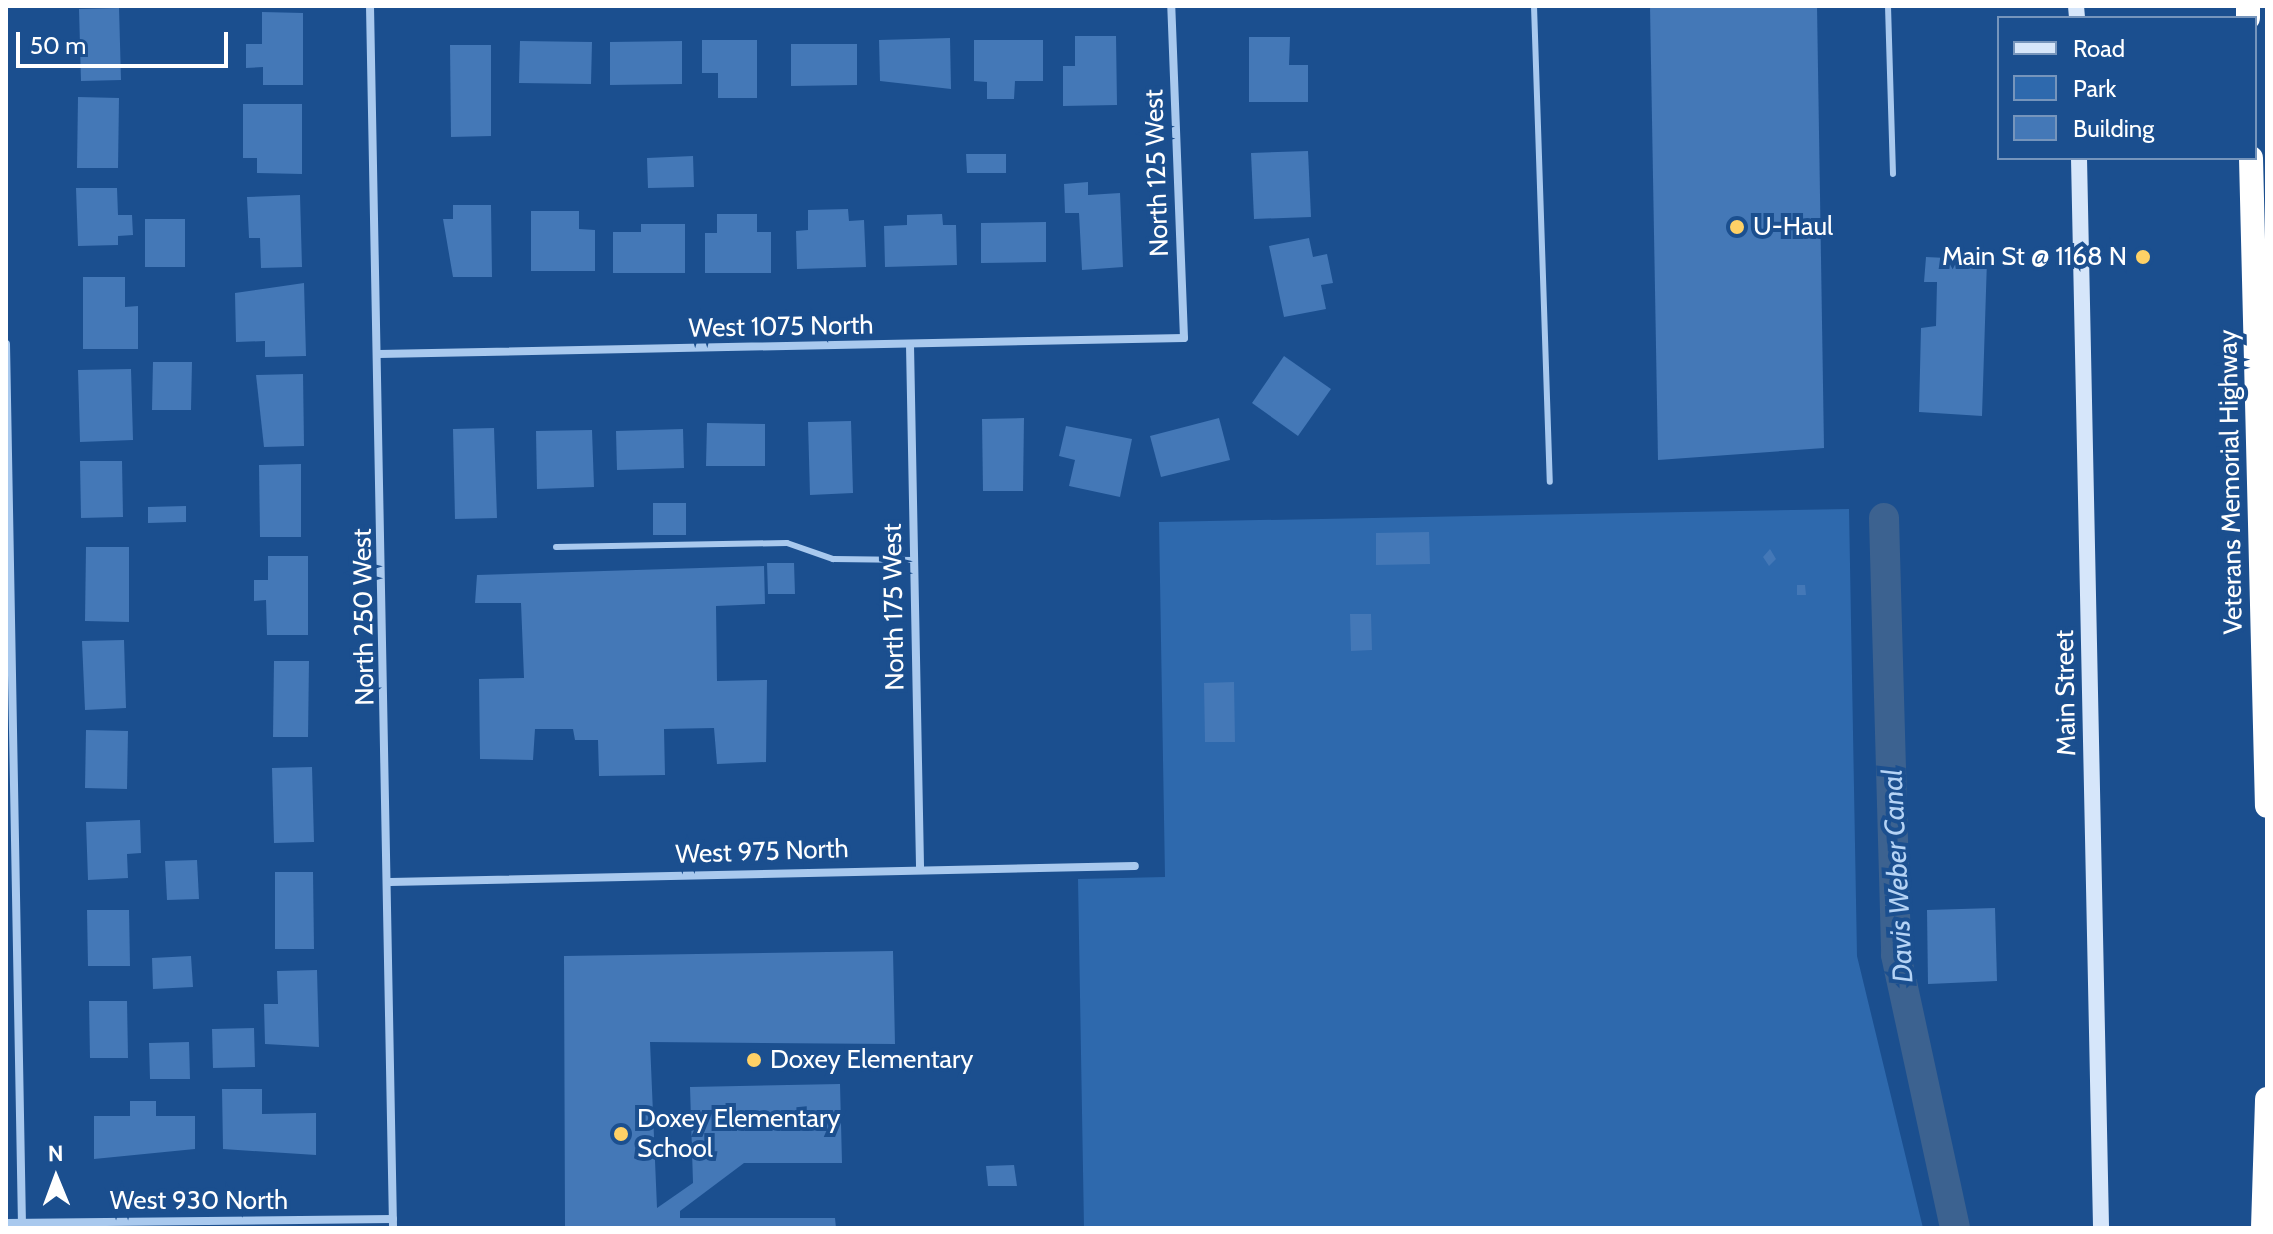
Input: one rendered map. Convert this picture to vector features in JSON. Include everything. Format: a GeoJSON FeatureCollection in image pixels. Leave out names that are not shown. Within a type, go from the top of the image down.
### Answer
{"type":"FeatureCollection","features":[{"type":"Feature","properties":{"kind":"highway","name":"Veterans Memorial Highway"},"geometry":{"type":"LineString","coordinates":[[2251,160],[2267,806]]}},
{"type":"Feature","properties":{"kind":"highway"},"geometry":{"type":"LineString","coordinates":[[2263,1228],[2267,1099]]}},
{"type":"Feature","properties":{"kind":"main road","name":"Main Street"},"geometry":{"type":"LineString","coordinates":[[2079,160],[2101,1228]]}},
{"type":"Feature","properties":{"kind":"street","name":"North 250 West"},"geometry":{"type":"LineString","coordinates":[[370,6],[390,882],[393,1223]]}},
{"type":"Feature","properties":{"kind":"street","name":"North 125 West"},"geometry":{"type":"LineString","coordinates":[[1171,6],[1184,338]]}},
{"type":"Feature","properties":{"kind":"street","name":"West 1075 North"},"geometry":{"type":"LineString","coordinates":[[379,354],[1184,338]]}},
{"type":"Feature","properties":{"kind":"street"},"geometry":{"type":"LineString","coordinates":[[6,344],[9,853],[22,1223]]}},
{"type":"Feature","properties":{"kind":"street","name":"North 175 West"},"geometry":{"type":"LineString","coordinates":[[910,345],[920,868]]}},
{"type":"Feature","properties":{"kind":"street","name":"West 975 North"},"geometry":{"type":"LineString","coordinates":[[390,882],[920,868],[1135,866]]}},
{"type":"Feature","properties":{"kind":"street","name":"West 930 North"},"geometry":{"type":"LineString","coordinates":[[6,1223],[393,1223]]}},
{"type":"Feature","properties":{"kind":"lane"},"geometry":{"type":"LineString","coordinates":[[1534,6],[1550,482]]}},
{"type":"Feature","properties":{"kind":"lane"},"geometry":{"type":"LineString","coordinates":[[1888,6],[1893,174]]}},
{"type":"Feature","properties":{"kind":"lane"},"geometry":{"type":"LineString","coordinates":[[556,547],[787,543],[833,559],[913,560]]}},
{"type":"Feature","properties":{"kind":"green space"},"geometry":{"type":"Polygon","coordinates":[[[1849,509],[1857,956],[1923,1228],[1084,1228],[1078,879],[1165,877],[1159,522],[1849,509]]]}},
{"type":"Feature","properties":{"kind":"building","name":"U-Haul"},"geometry":{"type":"Polygon","coordinates":[[[1650,6],[1817,6],[1824,448],[1658,460],[1650,6]]]}},
{"type":"Feature","properties":{"kind":"building"},"geometry":{"type":"Polygon","coordinates":[[[119,8],[121,80],[81,81],[79,9],[119,8]]]}},
{"type":"Feature","properties":{"kind":"building"},"geometry":{"type":"Polygon","coordinates":[[[262,12],[303,13],[303,85],[263,85],[263,67],[246,68],[246,44],[262,44],[262,12]]]}},
{"type":"Feature","properties":{"kind":"building"},"geometry":{"type":"Polygon","coordinates":[[[1075,36],[1116,36],[1117,105],[1063,106],[1063,66],[1075,66],[1075,36]]]}},
{"type":"Feature","properties":{"kind":"building"},"geometry":{"type":"Polygon","coordinates":[[[1249,37],[1290,37],[1289,65],[1308,65],[1308,102],[1249,102],[1249,37]]]}},
{"type":"Feature","properties":{"kind":"building"},"geometry":{"type":"Polygon","coordinates":[[[950,38],[951,89],[880,81],[879,40],[950,38]]]}},
{"type":"Feature","properties":{"kind":"building"},"geometry":{"type":"Polygon","coordinates":[[[702,40],[757,40],[757,98],[718,98],[718,73],[702,73],[702,40]]]}},
{"type":"Feature","properties":{"kind":"building"},"geometry":{"type":"Polygon","coordinates":[[[974,40],[1043,40],[1043,81],[1015,81],[1014,99],[987,99],[987,82],[974,81],[974,40]]]}},
{"type":"Feature","properties":{"kind":"building"},"geometry":{"type":"Polygon","coordinates":[[[520,41],[592,42],[591,84],[519,83],[520,41]]]}},
{"type":"Feature","properties":{"kind":"building"},"geometry":{"type":"Polygon","coordinates":[[[682,41],[682,84],[610,85],[610,42],[682,41]]]}},
{"type":"Feature","properties":{"kind":"building"},"geometry":{"type":"Polygon","coordinates":[[[791,44],[857,44],[857,85],[791,86],[791,44]]]}},
{"type":"Feature","properties":{"kind":"building"},"geometry":{"type":"Polygon","coordinates":[[[450,45],[491,45],[491,136],[451,137],[450,45]]]}},
{"type":"Feature","properties":{"kind":"building"},"geometry":{"type":"Polygon","coordinates":[[[78,97],[119,98],[118,168],[77,168],[78,97]]]}},
{"type":"Feature","properties":{"kind":"building"},"geometry":{"type":"Polygon","coordinates":[[[243,104],[302,104],[302,174],[257,173],[257,158],[243,158],[243,104]]]}},
{"type":"Feature","properties":{"kind":"building"},"geometry":{"type":"Polygon","coordinates":[[[1308,151],[1311,217],[1254,219],[1251,153],[1308,151]]]}},
{"type":"Feature","properties":{"kind":"building"},"geometry":{"type":"Polygon","coordinates":[[[966,154],[1006,154],[1006,173],[967,173],[966,154]]]}},
{"type":"Feature","properties":{"kind":"building"},"geometry":{"type":"Polygon","coordinates":[[[693,156],[694,187],[648,188],[647,158],[693,156]]]}},
{"type":"Feature","properties":{"kind":"building"},"geometry":{"type":"Polygon","coordinates":[[[1088,182],[1088,195],[1120,193],[1123,267],[1082,270],[1079,213],[1065,213],[1064,184],[1088,182]]]}},
{"type":"Feature","properties":{"kind":"building"},"geometry":{"type":"Polygon","coordinates":[[[76,188],[117,188],[118,215],[132,215],[133,235],[118,236],[118,245],[78,246],[76,188]]]}},
{"type":"Feature","properties":{"kind":"building"},"geometry":{"type":"Polygon","coordinates":[[[300,195],[302,267],[261,268],[260,238],[249,238],[247,197],[300,195]]]}},
{"type":"Feature","properties":{"kind":"building"},"geometry":{"type":"Polygon","coordinates":[[[453,205],[491,205],[492,277],[453,277],[443,219],[453,219],[453,205]]]}},
{"type":"Feature","properties":{"kind":"building"},"geometry":{"type":"Polygon","coordinates":[[[848,209],[849,221],[864,220],[866,267],[797,269],[796,231],[808,230],[808,210],[848,209]]]}},
{"type":"Feature","properties":{"kind":"building"},"geometry":{"type":"Polygon","coordinates":[[[531,211],[579,211],[579,229],[595,230],[595,271],[531,271],[531,211]]]}},
{"type":"Feature","properties":{"kind":"building"},"geometry":{"type":"Polygon","coordinates":[[[717,214],[757,214],[757,232],[771,232],[771,273],[705,273],[705,233],[717,233],[717,214]]]}},
{"type":"Feature","properties":{"kind":"building"},"geometry":{"type":"Polygon","coordinates":[[[942,214],[943,225],[956,225],[957,265],[885,267],[884,226],[907,225],[907,215],[942,214]]]}},
{"type":"Feature","properties":{"kind":"building"},"geometry":{"type":"Polygon","coordinates":[[[145,219],[185,219],[185,267],[145,267],[145,219]]]}},
{"type":"Feature","properties":{"kind":"building"},"geometry":{"type":"Polygon","coordinates":[[[1046,222],[1046,262],[981,263],[981,223],[1046,222]]]}},
{"type":"Feature","properties":{"kind":"building"},"geometry":{"type":"Polygon","coordinates":[[[641,224],[685,224],[685,273],[613,273],[613,232],[641,232],[641,224]]]}},
{"type":"Feature","properties":{"kind":"building"},"geometry":{"type":"Polygon","coordinates":[[[1309,238],[1313,257],[1327,254],[1333,283],[1321,285],[1326,309],[1284,317],[1269,246],[1309,238]]]}},
{"type":"Feature","properties":{"kind":"building"},"geometry":{"type":"Polygon","coordinates":[[[1926,257],[1987,260],[1982,416],[1919,412],[1921,328],[1936,326],[1937,282],[1924,282],[1926,257]]]}},
{"type":"Feature","properties":{"kind":"building"},"geometry":{"type":"Polygon","coordinates":[[[83,277],[125,277],[125,307],[138,306],[138,349],[83,349],[83,277]]]}},
{"type":"Feature","properties":{"kind":"building"},"geometry":{"type":"Polygon","coordinates":[[[304,283],[306,356],[265,357],[265,341],[236,342],[235,293],[304,283]]]}},
{"type":"Feature","properties":{"kind":"building"},"geometry":{"type":"Polygon","coordinates":[[[1284,356],[1331,389],[1298,436],[1252,403],[1284,356]]]}},
{"type":"Feature","properties":{"kind":"building"},"geometry":{"type":"Polygon","coordinates":[[[153,362],[192,362],[191,410],[152,410],[153,362]]]}},
{"type":"Feature","properties":{"kind":"building"},"geometry":{"type":"Polygon","coordinates":[[[131,369],[133,440],[80,442],[78,370],[131,369]]]}},
{"type":"Feature","properties":{"kind":"building"},"geometry":{"type":"Polygon","coordinates":[[[303,374],[304,446],[264,447],[256,375],[303,374]]]}},
{"type":"Feature","properties":{"kind":"building"},"geometry":{"type":"Polygon","coordinates":[[[1024,418],[1023,491],[983,491],[982,419],[1024,418]]]}},
{"type":"Feature","properties":{"kind":"building"},"geometry":{"type":"Polygon","coordinates":[[[1219,418],[1230,460],[1161,477],[1150,436],[1219,418]]]}},
{"type":"Feature","properties":{"kind":"building"},"geometry":{"type":"Polygon","coordinates":[[[851,421],[853,493],[810,495],[808,422],[851,421]]]}},
{"type":"Feature","properties":{"kind":"building"},"geometry":{"type":"Polygon","coordinates":[[[707,423],[765,424],[765,466],[706,466],[707,423]]]}},
{"type":"Feature","properties":{"kind":"building"},"geometry":{"type":"Polygon","coordinates":[[[1066,426],[1132,439],[1120,497],[1069,486],[1075,460],[1059,456],[1066,426]]]}},
{"type":"Feature","properties":{"kind":"building"},"geometry":{"type":"Polygon","coordinates":[[[494,428],[497,518],[455,519],[453,429],[494,428]]]}},
{"type":"Feature","properties":{"kind":"building"},"geometry":{"type":"Polygon","coordinates":[[[683,429],[684,468],[617,470],[616,431],[683,429]]]}},
{"type":"Feature","properties":{"kind":"building"},"geometry":{"type":"Polygon","coordinates":[[[592,430],[594,487],[537,489],[536,431],[592,430]]]}},
{"type":"Feature","properties":{"kind":"building"},"geometry":{"type":"Polygon","coordinates":[[[80,461],[122,461],[123,517],[81,518],[80,461]]]}},
{"type":"Feature","properties":{"kind":"building"},"geometry":{"type":"Polygon","coordinates":[[[301,464],[301,537],[260,537],[259,465],[301,464]]]}},
{"type":"Feature","properties":{"kind":"building"},"geometry":{"type":"Polygon","coordinates":[[[653,503],[686,503],[686,535],[653,535],[653,503]]]}},
{"type":"Feature","properties":{"kind":"building"},"geometry":{"type":"Polygon","coordinates":[[[186,506],[186,522],[148,523],[148,507],[186,506]]]}},
{"type":"Feature","properties":{"kind":"building"},"geometry":{"type":"Polygon","coordinates":[[[1429,532],[1430,564],[1376,565],[1376,533],[1429,532]]]}},
{"type":"Feature","properties":{"kind":"building"},"geometry":{"type":"Polygon","coordinates":[[[86,547],[129,547],[129,622],[85,621],[86,547]]]}},
{"type":"Feature","properties":{"kind":"building"},"geometry":{"type":"Polygon","coordinates":[[[1770,549],[1776,559],[1769,566],[1763,557],[1770,549]]]}},
{"type":"Feature","properties":{"kind":"building"},"geometry":{"type":"Polygon","coordinates":[[[268,556],[308,556],[308,635],[267,635],[266,600],[254,601],[254,580],[268,580],[268,556]]]}},
{"type":"Feature","properties":{"kind":"building"},"geometry":{"type":"Polygon","coordinates":[[[767,563],[794,563],[795,594],[768,594],[767,563]]]}},
{"type":"Feature","properties":{"kind":"building"},"geometry":{"type":"Polygon","coordinates":[[[764,566],[765,604],[716,606],[717,681],[767,680],[766,762],[717,764],[714,728],[664,729],[665,775],[599,776],[598,740],[575,740],[573,729],[535,729],[533,760],[480,759],[479,679],[524,678],[521,603],[475,603],[477,575],[764,566]]]}},
{"type":"Feature","properties":{"kind":"building"},"geometry":{"type":"Polygon","coordinates":[[[1797,585],[1805,585],[1806,595],[1797,595],[1797,585]]]}},
{"type":"Feature","properties":{"kind":"building"},"geometry":{"type":"Polygon","coordinates":[[[1350,614],[1371,614],[1372,650],[1351,651],[1350,614]]]}},
{"type":"Feature","properties":{"kind":"building"},"geometry":{"type":"Polygon","coordinates":[[[124,640],[126,708],[85,710],[82,641],[124,640]]]}},
{"type":"Feature","properties":{"kind":"building"},"geometry":{"type":"Polygon","coordinates":[[[274,661],[309,661],[308,737],[273,737],[274,661]]]}},
{"type":"Feature","properties":{"kind":"building"},"geometry":{"type":"Polygon","coordinates":[[[1234,682],[1235,742],[1205,742],[1204,683],[1234,682]]]}},
{"type":"Feature","properties":{"kind":"building"},"geometry":{"type":"Polygon","coordinates":[[[86,730],[128,731],[127,789],[85,788],[86,730]]]}},
{"type":"Feature","properties":{"kind":"building"},"geometry":{"type":"Polygon","coordinates":[[[312,767],[314,842],[274,843],[272,768],[312,767]]]}},
{"type":"Feature","properties":{"kind":"building"},"geometry":{"type":"Polygon","coordinates":[[[140,820],[141,853],[127,854],[128,878],[88,880],[86,822],[140,820]]]}},
{"type":"Feature","properties":{"kind":"building"},"geometry":{"type":"Polygon","coordinates":[[[197,860],[199,899],[167,900],[165,861],[197,860]]]}},
{"type":"Feature","properties":{"kind":"building"},"geometry":{"type":"Polygon","coordinates":[[[275,872],[313,872],[314,949],[275,949],[275,872]]]}},
{"type":"Feature","properties":{"kind":"building"},"geometry":{"type":"Polygon","coordinates":[[[1995,908],[1997,981],[1928,984],[1927,910],[1995,908]]]}},
{"type":"Feature","properties":{"kind":"building"},"geometry":{"type":"Polygon","coordinates":[[[87,910],[129,910],[130,966],[88,966],[87,910]]]}},
{"type":"Feature","properties":{"kind":"building","name":"Doxey Elementary"},"geometry":{"type":"Polygon","coordinates":[[[893,951],[895,1044],[650,1042],[657,1208],[693,1183],[690,1087],[840,1084],[842,1163],[744,1163],[680,1211],[680,1218],[835,1218],[836,1228],[565,1228],[564,956],[893,951]]]}},
{"type":"Feature","properties":{"kind":"building"},"geometry":{"type":"Polygon","coordinates":[[[191,956],[193,987],[153,989],[152,958],[191,956]]]}},
{"type":"Feature","properties":{"kind":"building"},"geometry":{"type":"Polygon","coordinates":[[[317,970],[319,1047],[265,1044],[264,1004],[278,1004],[277,971],[317,970]]]}},
{"type":"Feature","properties":{"kind":"building"},"geometry":{"type":"Polygon","coordinates":[[[89,1001],[127,1001],[128,1058],[90,1058],[89,1001]]]}},
{"type":"Feature","properties":{"kind":"building"},"geometry":{"type":"Polygon","coordinates":[[[254,1028],[255,1067],[213,1068],[212,1029],[254,1028]]]}},
{"type":"Feature","properties":{"kind":"building"},"geometry":{"type":"Polygon","coordinates":[[[189,1042],[190,1079],[150,1079],[149,1043],[189,1042]]]}},
{"type":"Feature","properties":{"kind":"building"},"geometry":{"type":"Polygon","coordinates":[[[222,1089],[262,1089],[262,1114],[316,1113],[316,1155],[223,1149],[222,1089]]]}},
{"type":"Feature","properties":{"kind":"building"},"geometry":{"type":"Polygon","coordinates":[[[130,1101],[156,1101],[156,1116],[195,1116],[195,1149],[94,1159],[94,1116],[130,1116],[130,1101]]]}},
{"type":"Feature","properties":{"kind":"building"},"geometry":{"type":"Polygon","coordinates":[[[1014,1165],[1017,1186],[988,1186],[986,1166],[1014,1165]]]}},
{"type":"Feature","properties":{"kind":"waterway","name":"Davis Weber Canal"},"geometry":{"type":"LineString","coordinates":[[1884,518],[1896,955],[1955,1228]]}},
{"type":"Feature","properties":{"kind":"place","name":"U-Haul"},"geometry":{"type":"Point","coordinates":[1737,227]}},
{"type":"Feature","properties":{"kind":"place","name":"Main St @ 1168 N"},"geometry":{"type":"Point","coordinates":[2143,257]}},
{"type":"Feature","properties":{"kind":"place","name":"Doxey Elementary"},"geometry":{"type":"Point","coordinates":[754,1060]}},
{"type":"Feature","properties":{"kind":"place","name":"Doxey Elementary School"},"geometry":{"type":"Point","coordinates":[621,1134]}}]}
